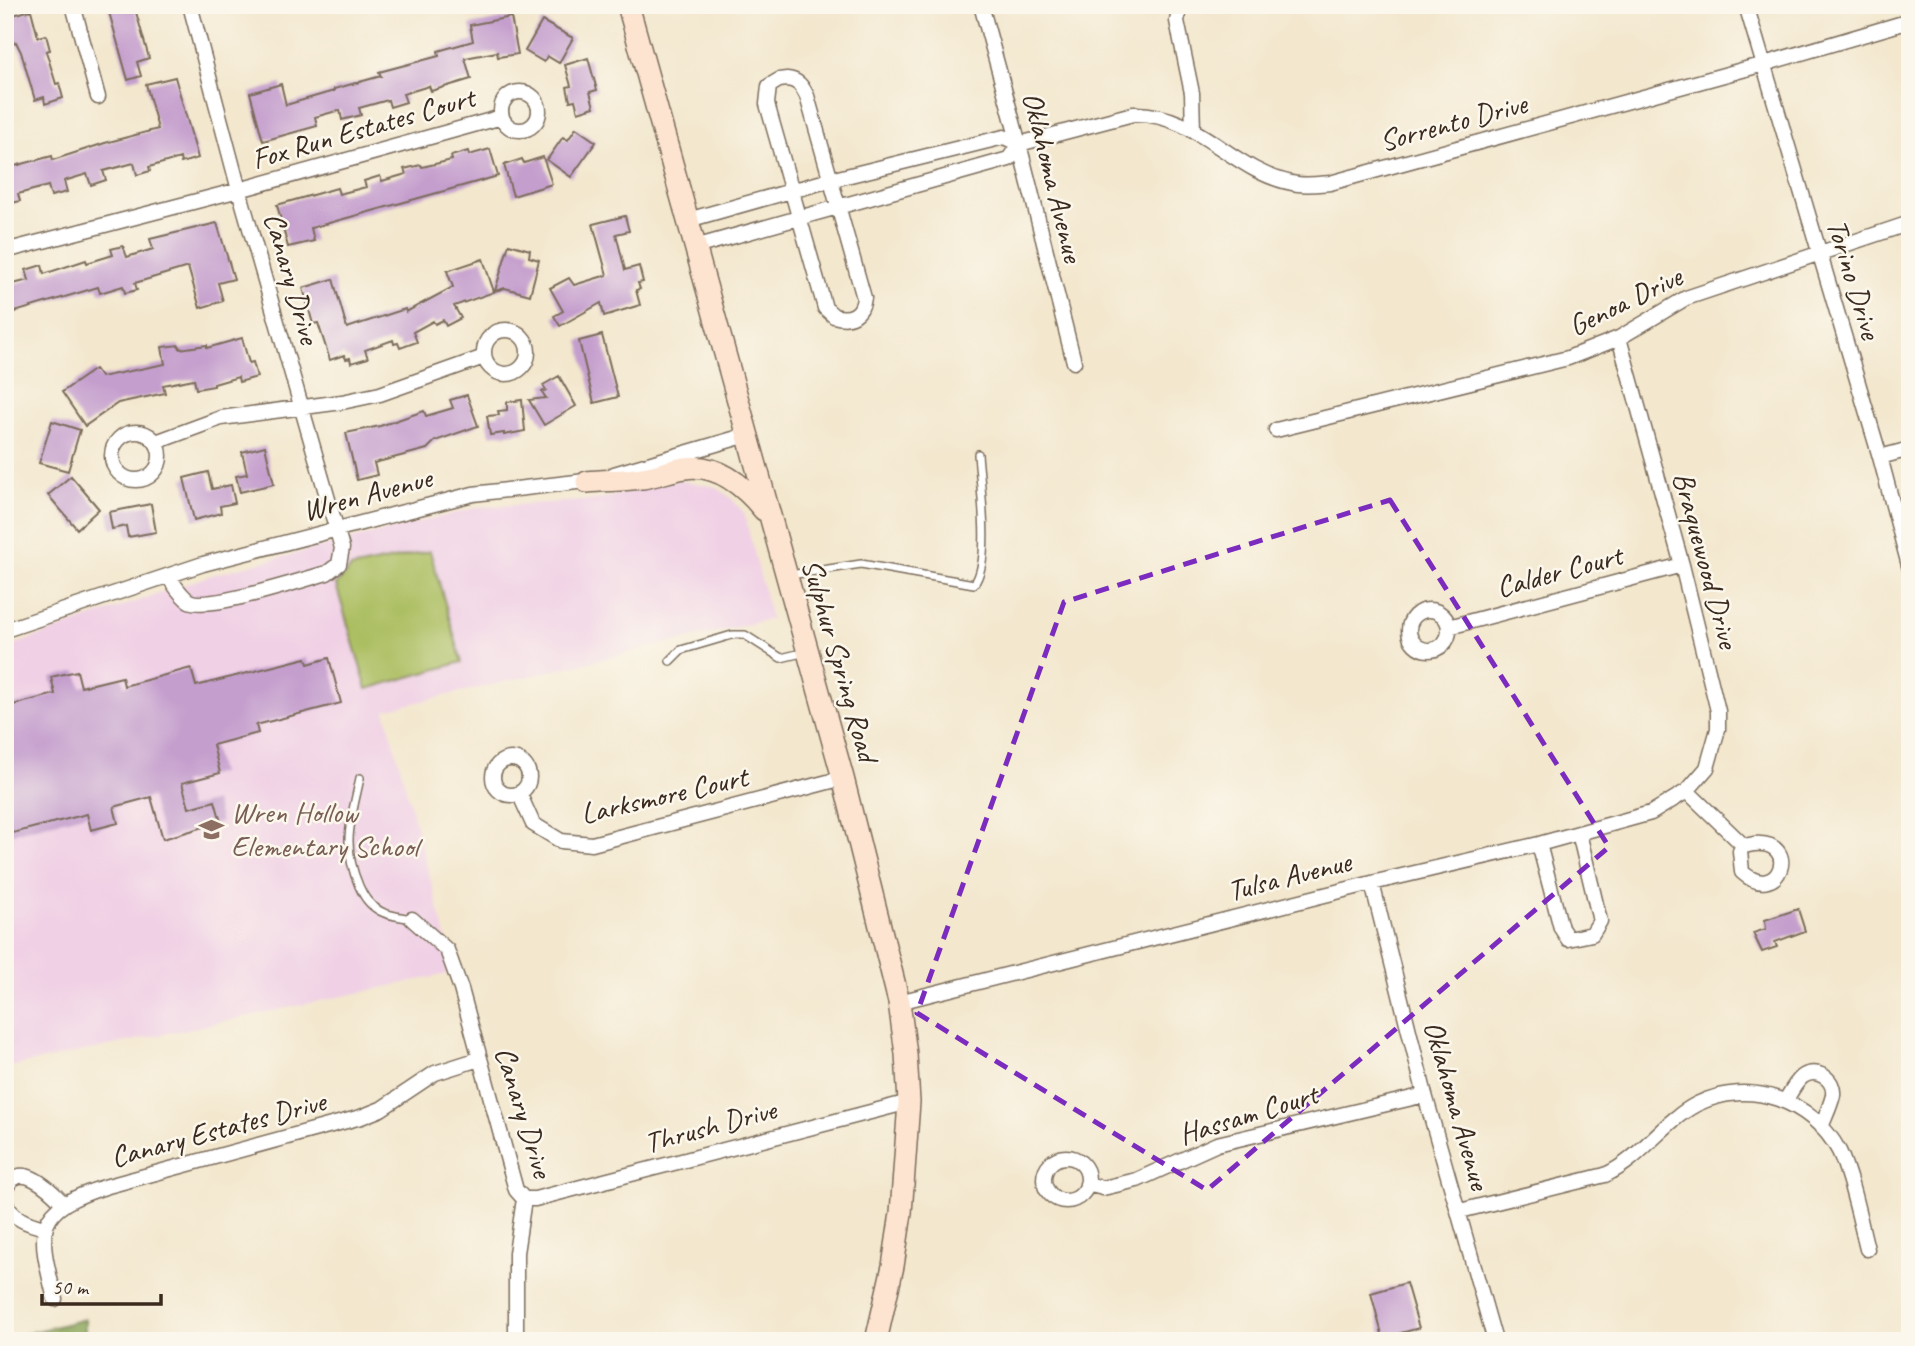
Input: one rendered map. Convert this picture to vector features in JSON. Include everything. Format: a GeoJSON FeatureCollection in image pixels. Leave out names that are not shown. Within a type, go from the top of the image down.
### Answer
{"type":"FeatureCollection","features":[{"type":"Feature","properties":{"kind":"main road","name":"Sulphur Spring Road"},"geometry":{"type":"LineString","coordinates":[[628,5],[843,778],[899,1002],[909,1102],[901,1213],[893,1266],[876,1341]]}},
{"type":"Feature","properties":{"kind":"main road"},"geometry":{"type":"LineString","coordinates":[[587,482],[642,478],[688,467],[705,468],[723,475],[749,492],[769,517]]}},
{"type":"Feature","properties":{"kind":"street"},"geometry":{"type":"LineString","coordinates":[[73,5],[98,97]]}},
{"type":"Feature","properties":{"kind":"street","name":"Canary Drive"},"geometry":{"type":"LineString","coordinates":[[168,576],[190,602],[214,603],[327,573],[339,564],[342,548],[239,190],[190,5]]}},
{"type":"Feature","properties":{"kind":"street","name":"Oklahoma Avenue"},"geometry":{"type":"LineString","coordinates":[[981,5],[1074,362]]}},
{"type":"Feature","properties":{"kind":"street"},"geometry":{"type":"LineString","coordinates":[[1180,5],[1177,21],[1180,47],[1192,93],[1193,131]]}},
{"type":"Feature","properties":{"kind":"street","name":"Torino Drive"},"geometry":{"type":"LineString","coordinates":[[1746,5],[1880,457],[1910,569]]}},
{"type":"Feature","properties":{"kind":"street","name":"Sorrento Drive"},"geometry":{"type":"LineString","coordinates":[[688,220],[830,180],[1004,137],[1019,144],[1133,114],[1168,118],[1250,167],[1271,176],[1292,183],[1330,183],[1764,64],[1910,21]]}},
{"type":"Feature","properties":{"kind":"street"},"geometry":{"type":"LineString","coordinates":[[779,80],[793,80],[802,86],[830,180],[864,298],[863,307],[857,315],[850,318],[834,316],[825,308],[767,104],[769,86],[779,80]]}},
{"type":"Feature","properties":{"kind":"street","name":"Fox Run Estates Court"},"geometry":{"type":"LineString","coordinates":[[5,251],[502,117]]}},
{"type":"Feature","properties":{"kind":"street","name":"Sorrento Drive"},"geometry":{"type":"LineString","coordinates":[[695,247],[1009,159],[1019,144]]}},
{"type":"Feature","properties":{"kind":"street","name":"Genoa Drive"},"geometry":{"type":"LineString","coordinates":[[1276,430],[1568,358],[1619,338],[1686,298],[1910,223]]}},
{"type":"Feature","properties":{"kind":"street","name":"Braquewood Drive"},"geometry":{"type":"LineString","coordinates":[[1619,338],[1682,565],[1718,711],[1718,729],[1707,768],[1688,791]]}},
{"type":"Feature","properties":{"kind":"street"},"geometry":{"type":"LineString","coordinates":[[156,442],[221,418],[342,402],[380,394],[484,357]]}},
{"type":"Feature","properties":{"kind":"street","name":"Wren Avenue"},"geometry":{"type":"LineString","coordinates":[[5,630],[203,564],[473,494],[587,482],[747,435]]}},
{"type":"Feature","properties":{"kind":"street"},"geometry":{"type":"LineString","coordinates":[[1880,457],[1910,449]]}},
{"type":"Feature","properties":{"kind":"street","name":"Calder Court"},"geometry":{"type":"LineString","coordinates":[[1449,627],[1682,565]]}},
{"type":"Feature","properties":{"kind":"street","name":"Larksmore Court"},"geometry":{"type":"LineString","coordinates":[[519,793],[533,824],[561,841],[592,844],[843,778]]}},
{"type":"Feature","properties":{"kind":"street"},"geometry":{"type":"LineString","coordinates":[[1688,791],[1744,846]]}},
{"type":"Feature","properties":{"kind":"street","name":"Tulsa Avenue"},"geometry":{"type":"LineString","coordinates":[[899,1002],[1372,883],[1539,844],[1651,813],[1688,791]]}},
{"type":"Feature","properties":{"kind":"street"},"geometry":{"type":"LineString","coordinates":[[1539,844],[1561,928],[1568,939],[1592,934],[1600,920],[1579,833]]}},
{"type":"Feature","properties":{"kind":"street","name":"Oklahoma Avenue"},"geometry":{"type":"LineString","coordinates":[[1372,883],[1425,1095],[1495,1341]]}},
{"type":"Feature","properties":{"kind":"street","name":"Canary Drive"},"geometry":{"type":"LineString","coordinates":[[412,919],[447,950],[461,989],[516,1190],[524,1199],[516,1253],[516,1341]]}},
{"type":"Feature","properties":{"kind":"street","name":"Canary Estates Drive"},"geometry":{"type":"LineString","coordinates":[[64,1203],[108,1186],[361,1117],[381,1109],[435,1073],[479,1059]]}},
{"type":"Feature","properties":{"kind":"street"},"geometry":{"type":"LineString","coordinates":[[1786,1100],[1803,1076],[1813,1073],[1826,1077],[1833,1096],[1821,1126]]}},
{"type":"Feature","properties":{"kind":"street"},"geometry":{"type":"LineString","coordinates":[[1460,1211],[1605,1175],[1620,1168],[1671,1121],[1698,1104],[1726,1094],[1751,1093],[1786,1100],[1821,1126],[1839,1152],[1867,1249]]}},
{"type":"Feature","properties":{"kind":"street","name":"Hassam Court"},"geometry":{"type":"LineString","coordinates":[[1087,1184],[1103,1188],[1137,1180],[1217,1144],[1425,1095]]}},
{"type":"Feature","properties":{"kind":"street","name":"Thrush Drive"},"geometry":{"type":"LineString","coordinates":[[524,1199],[536,1199],[909,1102]]}},
{"type":"Feature","properties":{"kind":"street"},"geometry":{"type":"LineString","coordinates":[[5,1191],[15,1178],[34,1178],[64,1203],[52,1215],[45,1228],[43,1247],[55,1299]]}},
{"type":"Feature","properties":{"kind":"street"},"geometry":{"type":"LineString","coordinates":[[5,1202],[15,1216],[28,1224],[45,1228]]}},
{"type":"Feature","properties":{"kind":"lane"},"geometry":{"type":"LineString","coordinates":[[786,576],[861,564],[974,584],[978,580],[984,549],[978,454]]}},
{"type":"Feature","properties":{"kind":"lane"},"geometry":{"type":"LineString","coordinates":[[670,661],[681,650],[732,635],[745,635],[781,658],[807,651]]}},
{"type":"Feature","properties":{"kind":"lane"},"geometry":{"type":"LineString","coordinates":[[360,778],[349,835],[348,856],[355,877],[370,905],[382,912],[412,919]]}},
{"type":"Feature","properties":{"kind":"highlighted area"},"geometry":{"type":"Polygon","coordinates":[[[1390,500],[1609,847],[1207,1190],[917,1013],[1064,602],[1390,500]]]}},
{"type":"Feature","properties":{"kind":"shaded area","name":"Wren Hollow Elementary School"},"geometry":{"type":"Polygon","coordinates":[[[679,480],[716,487],[731,498],[744,513],[771,619],[385,710],[449,948],[447,974],[5,1068],[5,648],[211,575],[479,507],[596,500],[679,480]]]}},
{"type":"Feature","properties":{"kind":"green space"},"geometry":{"type":"Polygon","coordinates":[[[430,551],[462,662],[367,689],[336,585],[351,568],[430,551]]]}},
{"type":"Feature","properties":{"kind":"green space"},"geometry":{"type":"Polygon","coordinates":[[[85,1319],[85,1341],[5,1341],[5,1339],[85,1319]]]}},
{"type":"Feature","properties":{"kind":"building"},"geometry":{"type":"Polygon","coordinates":[[[107,5],[134,5],[149,58],[137,62],[141,76],[128,80],[107,5]]]}},
{"type":"Feature","properties":{"kind":"building"},"geometry":{"type":"Polygon","coordinates":[[[31,10],[38,37],[46,35],[50,50],[46,51],[63,98],[45,104],[44,97],[35,100],[21,52],[16,42],[13,43],[6,17],[31,10]]]}},
{"type":"Feature","properties":{"kind":"building"},"geometry":{"type":"Polygon","coordinates":[[[511,17],[518,54],[498,57],[497,52],[465,58],[471,79],[431,91],[429,86],[403,94],[406,102],[390,107],[388,100],[359,108],[361,115],[342,120],[340,110],[315,117],[317,126],[263,141],[250,93],[281,84],[286,105],[381,76],[379,72],[439,56],[438,51],[473,41],[470,25],[511,17]]]}},
{"type":"Feature","properties":{"kind":"building"},"geometry":{"type":"Polygon","coordinates":[[[542,21],[573,38],[559,63],[547,56],[544,62],[525,51],[542,21]]]}},
{"type":"Feature","properties":{"kind":"building"},"geometry":{"type":"Polygon","coordinates":[[[588,58],[597,90],[590,92],[594,107],[578,112],[575,100],[570,101],[567,87],[571,86],[565,65],[588,58]]]}},
{"type":"Feature","properties":{"kind":"building"},"geometry":{"type":"Polygon","coordinates":[[[175,77],[198,158],[181,163],[180,158],[149,167],[150,171],[137,175],[134,163],[103,171],[106,180],[91,185],[87,174],[64,181],[67,192],[51,196],[48,186],[18,194],[20,201],[5,205],[5,162],[9,161],[11,167],[52,156],[53,160],[158,129],[146,84],[175,77]]]}},
{"type":"Feature","properties":{"kind":"building"},"geometry":{"type":"Polygon","coordinates":[[[576,128],[596,142],[571,177],[547,160],[563,137],[568,140],[576,128]]]}},
{"type":"Feature","properties":{"kind":"building"},"geometry":{"type":"Polygon","coordinates":[[[490,149],[498,176],[311,228],[314,241],[288,247],[277,205],[337,188],[339,194],[366,187],[364,181],[380,176],[382,181],[406,174],[404,169],[452,160],[451,156],[468,151],[469,155],[490,149]]]}},
{"type":"Feature","properties":{"kind":"building"},"geometry":{"type":"Polygon","coordinates":[[[543,157],[552,184],[513,196],[504,165],[522,159],[524,163],[543,157]]]}},
{"type":"Feature","properties":{"kind":"building"},"geometry":{"type":"Polygon","coordinates":[[[625,216],[629,231],[616,234],[625,270],[639,266],[643,282],[638,283],[640,289],[636,290],[640,305],[604,316],[601,303],[560,326],[554,316],[563,311],[550,288],[569,278],[574,285],[607,275],[593,224],[625,216]]]}},
{"type":"Feature","properties":{"kind":"building"},"geometry":{"type":"Polygon","coordinates":[[[217,223],[234,279],[218,283],[223,301],[200,308],[188,267],[135,283],[137,290],[125,293],[123,286],[100,293],[98,287],[5,315],[5,286],[29,280],[26,270],[42,265],[44,274],[86,260],[87,263],[113,255],[111,249],[123,246],[127,257],[153,249],[150,239],[217,223]]]}},
{"type":"Feature","properties":{"kind":"building"},"geometry":{"type":"Polygon","coordinates":[[[509,244],[530,250],[529,257],[539,260],[530,295],[505,288],[495,291],[509,244]]]}},
{"type":"Feature","properties":{"kind":"building"},"geometry":{"type":"Polygon","coordinates":[[[483,259],[494,292],[454,306],[461,318],[446,326],[443,320],[435,324],[433,321],[413,332],[417,342],[400,348],[393,340],[365,350],[368,358],[351,363],[350,358],[346,359],[344,355],[330,360],[318,323],[313,324],[303,288],[333,279],[347,328],[405,309],[406,312],[453,287],[447,271],[483,259]]]}},
{"type":"Feature","properties":{"kind":"building"},"geometry":{"type":"Polygon","coordinates":[[[602,335],[618,397],[594,403],[579,341],[602,335]]]}},
{"type":"Feature","properties":{"kind":"building"},"geometry":{"type":"Polygon","coordinates":[[[242,338],[249,363],[253,362],[257,377],[239,382],[238,377],[196,389],[194,379],[163,385],[165,393],[118,403],[85,426],[62,392],[95,369],[101,377],[165,364],[162,347],[179,345],[180,349],[207,345],[207,348],[242,338]]]}},
{"type":"Feature","properties":{"kind":"building"},"geometry":{"type":"Polygon","coordinates":[[[559,376],[576,406],[544,425],[529,400],[546,398],[542,392],[546,390],[543,385],[559,376]]]}},
{"type":"Feature","properties":{"kind":"building"},"geometry":{"type":"Polygon","coordinates":[[[467,395],[478,426],[435,441],[427,449],[374,463],[377,475],[357,480],[346,433],[380,426],[424,411],[426,416],[453,408],[450,400],[467,395]]]}},
{"type":"Feature","properties":{"kind":"building"},"geometry":{"type":"Polygon","coordinates":[[[522,400],[525,431],[490,435],[487,416],[499,415],[498,411],[507,410],[507,402],[522,400]]]}},
{"type":"Feature","properties":{"kind":"building"},"geometry":{"type":"Polygon","coordinates":[[[52,421],[80,430],[68,471],[39,463],[52,421]]]}},
{"type":"Feature","properties":{"kind":"building"},"geometry":{"type":"Polygon","coordinates":[[[265,446],[274,484],[240,492],[236,476],[247,474],[242,452],[265,446]]]}},
{"type":"Feature","properties":{"kind":"building"},"geometry":{"type":"Polygon","coordinates":[[[208,472],[212,489],[231,485],[235,503],[220,506],[221,513],[194,520],[184,478],[208,472]]]}},
{"type":"Feature","properties":{"kind":"building"},"geometry":{"type":"Polygon","coordinates":[[[71,476],[99,509],[77,529],[48,495],[71,476]]]}},
{"type":"Feature","properties":{"kind":"building"},"geometry":{"type":"Polygon","coordinates":[[[151,504],[156,532],[128,537],[126,526],[112,529],[109,512],[151,504]]]}},
{"type":"Feature","properties":{"kind":"building"},"geometry":{"type":"Polygon","coordinates":[[[306,658],[308,664],[329,658],[341,703],[256,725],[258,733],[213,745],[220,773],[182,783],[189,808],[215,801],[221,822],[163,839],[151,797],[114,807],[118,823],[91,830],[87,814],[5,835],[5,707],[55,694],[51,677],[77,671],[81,687],[122,677],[124,686],[191,668],[196,686],[306,658]]]}},
{"type":"Feature","properties":{"kind":"building"},"geometry":{"type":"Polygon","coordinates":[[[1798,909],[1805,931],[1775,942],[1777,947],[1762,952],[1753,933],[1766,929],[1765,920],[1798,909]]]}},
{"type":"Feature","properties":{"kind":"building"},"geometry":{"type":"Polygon","coordinates":[[[1406,1283],[1419,1328],[1383,1338],[1371,1293],[1406,1283]]]}},
{"type":"Feature","properties":{"kind":"place","name":"Wren Hollow Elementary School"},"geometry":{"type":"Point","coordinates":[211,829]}}]}
